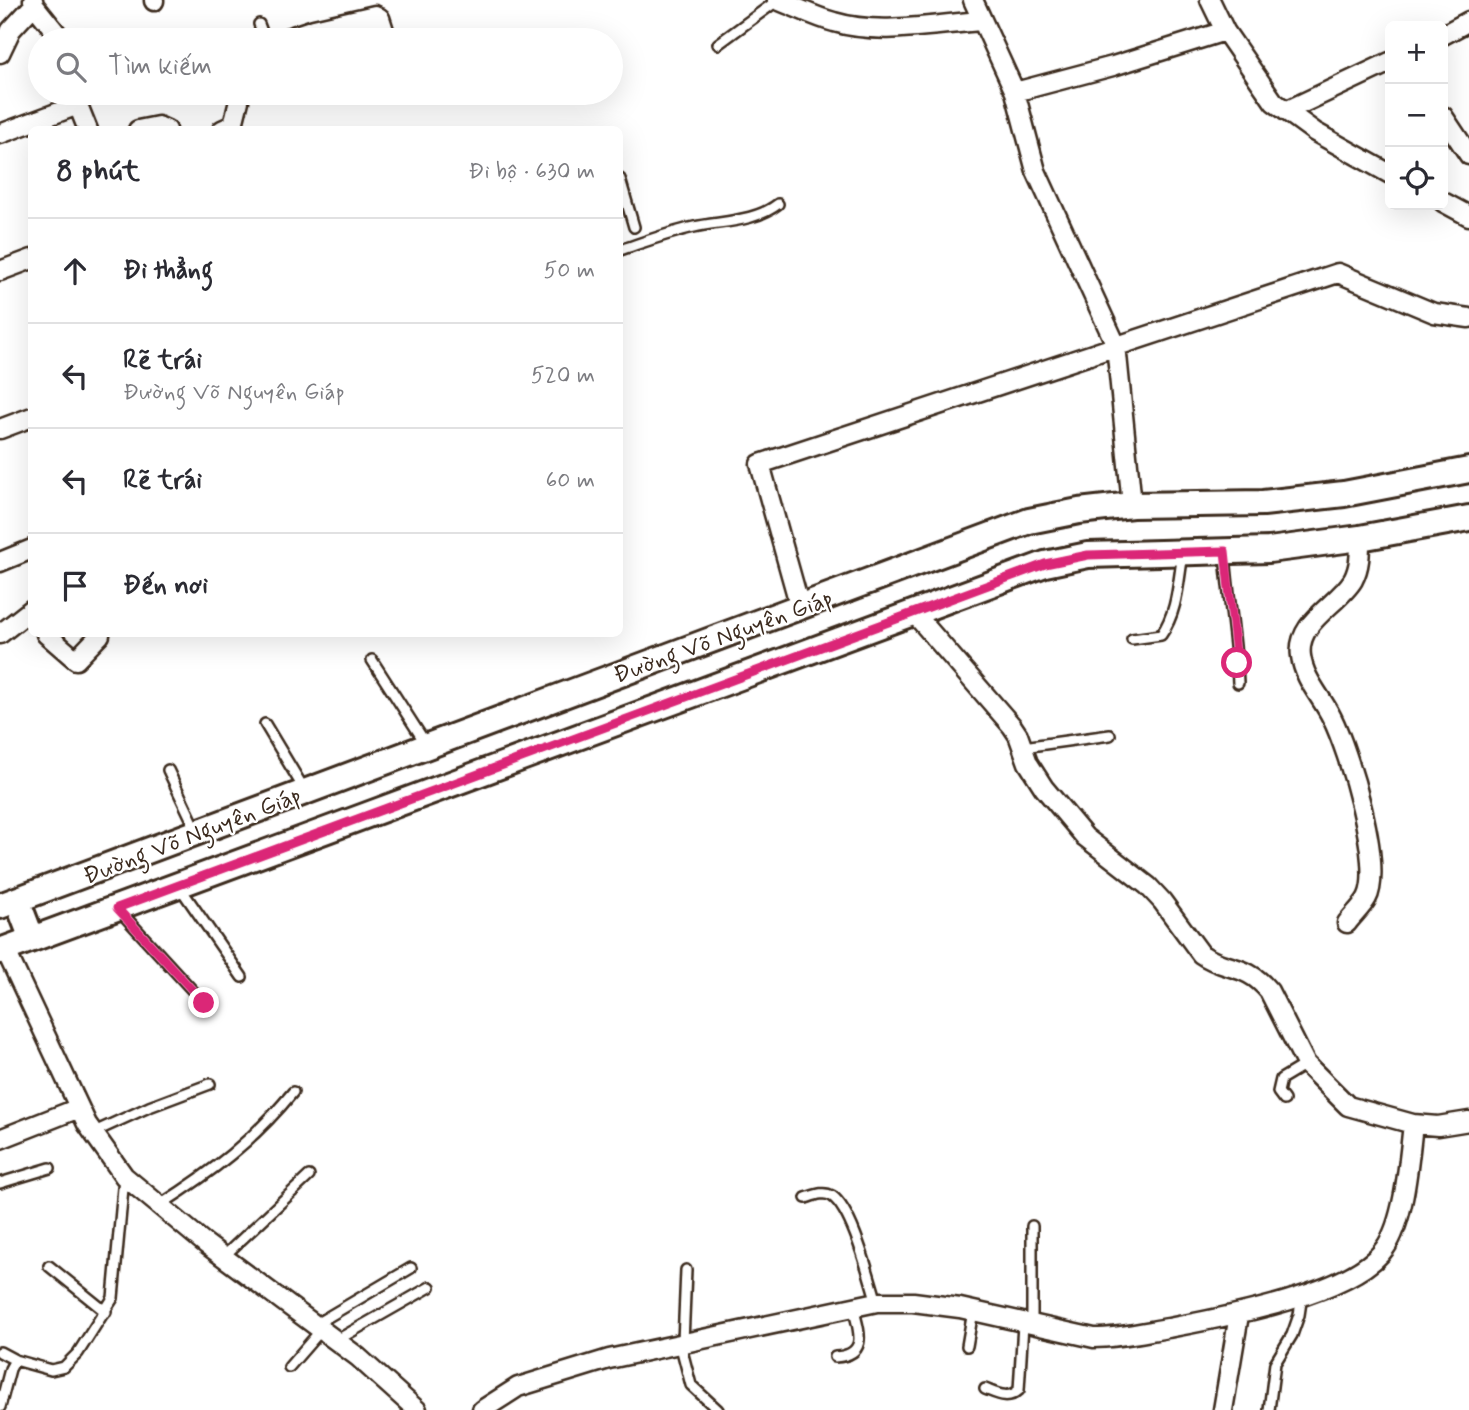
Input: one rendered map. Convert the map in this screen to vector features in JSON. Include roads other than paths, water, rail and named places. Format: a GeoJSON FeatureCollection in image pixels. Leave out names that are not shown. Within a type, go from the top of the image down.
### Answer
{"type":"FeatureCollection","features":[{"type":"Feature","properties":{"kind":"main road","name":"Đường Võ Nguyên Giáp"},"geometry":{"type":"LineString","coordinates":[[9,903],[1029,521],[1079,510],[1132,505],[1276,502],[1344,494],[1469,470]]}},
{"type":"Feature","properties":{"kind":"main road","name":"Đường Võ Nguyên Giáp"},"geometry":{"type":"LineString","coordinates":[[2,950],[1045,564],[1088,555],[1269,550],[1360,538],[1469,518]]}},
{"type":"Feature","properties":{"kind":"main road"},"geometry":{"type":"LineString","coordinates":[[9,903],[32,939]]}},
{"type":"Feature","properties":{"kind":"street"},"geometry":{"type":"LineString","coordinates":[[777,0],[834,22],[854,26],[876,28],[982,21]]}},
{"type":"Feature","properties":{"kind":"street"},"geometry":{"type":"LineString","coordinates":[[972,0],[1016,92],[1037,171],[1116,345],[1132,505]]}},
{"type":"Feature","properties":{"kind":"street"},"geometry":{"type":"LineString","coordinates":[[1210,0],[1225,31],[1274,102],[1315,132],[1385,171]]}},
{"type":"Feature","properties":{"kind":"street"},"geometry":{"type":"LineString","coordinates":[[0,53],[11,30],[34,2],[53,28]]}},
{"type":"Feature","properties":{"kind":"street"},"geometry":{"type":"LineString","coordinates":[[341,28],[375,15],[380,18],[383,28]]}},
{"type":"Feature","properties":{"kind":"street"},"geometry":{"type":"LineString","coordinates":[[1448,32],[1469,21]]}},
{"type":"Feature","properties":{"kind":"street"},"geometry":{"type":"LineString","coordinates":[[1016,92],[1113,66],[1225,31]]}},
{"type":"Feature","properties":{"kind":"street"},"geometry":{"type":"LineString","coordinates":[[1286,111],[1385,64]]}},
{"type":"Feature","properties":{"kind":"street"},"geometry":{"type":"LineString","coordinates":[[0,134],[67,105]]}},
{"type":"Feature","properties":{"kind":"street"},"geometry":{"type":"LineString","coordinates":[[82,105],[87,126]]}},
{"type":"Feature","properties":{"kind":"street"},"geometry":{"type":"LineString","coordinates":[[231,126],[238,105]]}},
{"type":"Feature","properties":{"kind":"street"},"geometry":{"type":"LineString","coordinates":[[1448,124],[1469,155]]}},
{"type":"Feature","properties":{"kind":"street"},"geometry":{"type":"LineString","coordinates":[[1448,205],[1469,216]]}},
{"type":"Feature","properties":{"kind":"street"},"geometry":{"type":"LineString","coordinates":[[0,271],[28,260]]}},
{"type":"Feature","properties":{"kind":"street"},"geometry":{"type":"LineString","coordinates":[[800,607],[760,464],[1338,273],[1434,313],[1469,318]]}},
{"type":"Feature","properties":{"kind":"street"},"geometry":{"type":"LineString","coordinates":[[0,429],[28,418]]}},
{"type":"Feature","properties":{"kind":"street"},"geometry":{"type":"LineString","coordinates":[[1347,923],[1368,897],[1370,852],[1356,781],[1344,744],[1303,667],[1300,652],[1302,640],[1312,622],[1345,591],[1354,578],[1360,562],[1360,538]]}},
{"type":"Feature","properties":{"kind":"street"},"geometry":{"type":"LineString","coordinates":[[0,562],[28,551]]}},
{"type":"Feature","properties":{"kind":"street"},"geometry":{"type":"LineString","coordinates":[[914,613],[1013,726],[1028,763],[1039,780],[1085,837],[1148,886],[1201,954],[1208,959],[1242,969],[1261,981],[1269,990],[1306,1064],[1348,1106],[1413,1124],[1437,1126],[1469,1121]]}},
{"type":"Feature","properties":{"kind":"street"},"geometry":{"type":"LineString","coordinates":[[0,634],[28,616]]}},
{"type":"Feature","properties":{"kind":"street"},"geometry":{"type":"LineString","coordinates":[[49,637],[76,660],[98,637]]}},
{"type":"Feature","properties":{"kind":"street"},"geometry":{"type":"LineString","coordinates":[[2,950],[92,1133],[124,1176],[223,1257],[337,1340],[417,1410]]}},
{"type":"Feature","properties":{"kind":"street"},"geometry":{"type":"LineString","coordinates":[[0,1139],[79,1108]]}},
{"type":"Feature","properties":{"kind":"street"},"geometry":{"type":"LineString","coordinates":[[482,1410],[518,1387],[609,1359],[877,1302],[913,1302],[973,1311],[1028,1325],[1104,1338],[1240,1315],[1302,1295],[1354,1274],[1385,1249],[1394,1231],[1403,1198],[1413,1124]]}},
{"type":"Feature","properties":{"kind":"street"},"geometry":{"type":"LineString","coordinates":[[1223,1410],[1240,1315]]}},
{"type":"Feature","properties":{"kind":"lane"},"geometry":{"type":"LineString","coordinates":[[718,44],[777,0]]}},
{"type":"Feature","properties":{"kind":"lane"},"geometry":{"type":"LineString","coordinates":[[259,24],[260,28]]}},
{"type":"Feature","properties":{"kind":"lane"},"geometry":{"type":"LineString","coordinates":[[623,189],[635,227]]}},
{"type":"Feature","properties":{"kind":"lane"},"geometry":{"type":"LineString","coordinates":[[623,249],[639,241],[694,227],[757,216],[778,204]]}},
{"type":"Feature","properties":{"kind":"lane"},"geometry":{"type":"LineString","coordinates":[[1225,551],[1236,639],[1238,683]]}},
{"type":"Feature","properties":{"kind":"lane"},"geometry":{"type":"LineString","coordinates":[[1132,639],[1161,635],[1170,622],[1183,553]]}},
{"type":"Feature","properties":{"kind":"lane"},"geometry":{"type":"LineString","coordinates":[[372,660],[427,747]]}},
{"type":"Feature","properties":{"kind":"lane"},"geometry":{"type":"LineString","coordinates":[[265,724],[306,792]]}},
{"type":"Feature","properties":{"kind":"lane"},"geometry":{"type":"LineString","coordinates":[[1023,747],[1110,735]]}},
{"type":"Feature","properties":{"kind":"lane"},"geometry":{"type":"LineString","coordinates":[[168,770],[198,832]]}},
{"type":"Feature","properties":{"kind":"lane"},"geometry":{"type":"LineString","coordinates":[[179,885],[242,977]]}},
{"type":"Feature","properties":{"kind":"lane"},"geometry":{"type":"LineString","coordinates":[[117,908],[204,1003]]}},
{"type":"Feature","properties":{"kind":"lane"},"geometry":{"type":"LineString","coordinates":[[1284,1100],[1278,1092],[1281,1080],[1306,1064]]}},
{"type":"Feature","properties":{"kind":"lane"},"geometry":{"type":"LineString","coordinates":[[92,1133],[149,1107],[210,1084]]}},
{"type":"Feature","properties":{"kind":"lane"},"geometry":{"type":"LineString","coordinates":[[160,1205],[204,1177],[244,1145],[293,1092]]}},
{"type":"Feature","properties":{"kind":"lane"},"geometry":{"type":"LineString","coordinates":[[0,1183],[50,1168]]}},
{"type":"Feature","properties":{"kind":"lane"},"geometry":{"type":"LineString","coordinates":[[0,1352],[15,1360],[51,1370],[64,1367],[78,1353],[113,1298],[124,1176]]}},
{"type":"Feature","properties":{"kind":"lane"},"geometry":{"type":"LineString","coordinates":[[223,1257],[309,1176]]}},
{"type":"Feature","properties":{"kind":"lane"},"geometry":{"type":"LineString","coordinates":[[806,1198],[823,1193],[833,1197],[841,1207],[857,1236],[877,1302]]}},
{"type":"Feature","properties":{"kind":"lane"},"geometry":{"type":"LineString","coordinates":[[985,1389],[1006,1396],[1019,1390],[1028,1325],[1032,1226]]}},
{"type":"Feature","properties":{"kind":"lane"},"geometry":{"type":"LineString","coordinates":[[49,1266],[106,1312]]}},
{"type":"Feature","properties":{"kind":"lane"},"geometry":{"type":"LineString","coordinates":[[289,1367],[319,1326],[411,1268]]}},
{"type":"Feature","properties":{"kind":"lane"},"geometry":{"type":"LineString","coordinates":[[686,1270],[681,1343],[691,1385],[718,1410]]}},
{"type":"Feature","properties":{"kind":"lane"},"geometry":{"type":"LineString","coordinates":[[337,1340],[430,1287]]}},
{"type":"Feature","properties":{"kind":"lane"},"geometry":{"type":"LineString","coordinates":[[1269,1410],[1275,1363],[1292,1335],[1302,1295]]}},
{"type":"Feature","properties":{"kind":"lane"},"geometry":{"type":"LineString","coordinates":[[835,1357],[850,1356],[855,1352],[859,1341],[859,1328],[853,1307]]}},
{"type":"Feature","properties":{"kind":"lane"},"geometry":{"type":"LineString","coordinates":[[967,1346],[973,1311]]}},
{"type":"Feature","properties":{"kind":"lane"},"geometry":{"type":"LineString","coordinates":[[0,1407],[15,1360]]}}]}
